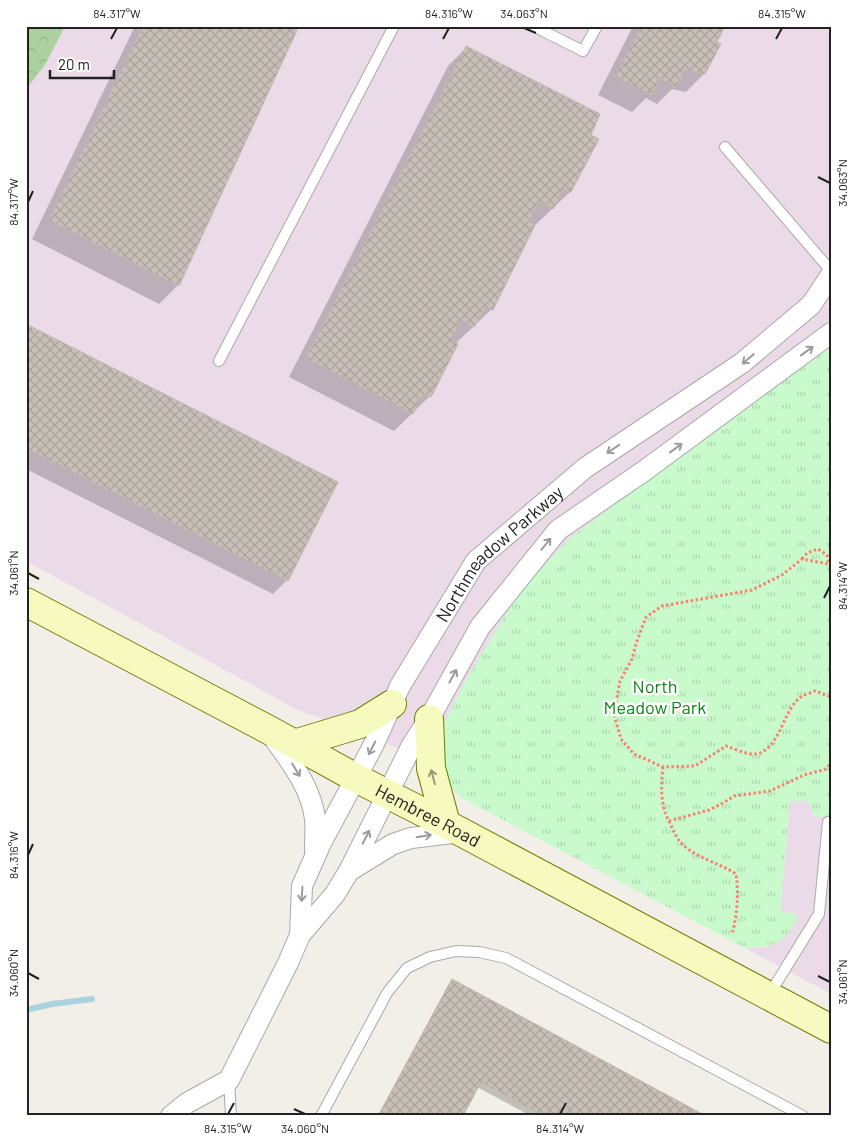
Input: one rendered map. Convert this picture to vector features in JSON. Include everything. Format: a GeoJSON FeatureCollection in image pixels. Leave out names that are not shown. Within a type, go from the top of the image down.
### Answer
{"type":"FeatureCollection","features":[{"type":"Feature","properties":{"kind":"street","name":"Northmeadow Parkway"},"geometry":{"type":"LineString","coordinates":[[300,935],[302,886],[315,856],[374,746],[400,686],[476,561],[585,468],[742,363],[810,305],[831,275]]}},
{"type":"Feature","properties":{"kind":"street","name":"Northmeadow Parkway"},"geometry":{"type":"LineString","coordinates":[[229,1080],[288,963],[300,935],[335,894],[349,871],[412,745],[429,719],[480,626],[558,530],[644,471],[831,334]]}},
{"type":"Feature","properties":{"kind":"street","name":"Hembree Road"},"geometry":{"type":"LineString","coordinates":[[26,602],[831,1029]]}},
{"type":"Feature","properties":{"kind":"street"},"geometry":{"type":"LineString","coordinates":[[294,744],[360,724],[392,704]]}},
{"type":"Feature","properties":{"kind":"street"},"geometry":{"type":"LineString","coordinates":[[349,871],[392,844],[454,828],[431,768],[429,719]]}},
{"type":"Feature","properties":{"kind":"street"},"geometry":{"type":"LineString","coordinates":[[268,730],[298,772],[313,806],[315,856]]}},
{"type":"Feature","properties":{"kind":"street"},"geometry":{"type":"LineString","coordinates":[[171,1116],[187,1104],[229,1080]]}},
{"type":"Feature","properties":{"kind":"lane"},"geometry":{"type":"LineString","coordinates":[[219,361],[394,26]]}},
{"type":"Feature","properties":{"kind":"lane"},"geometry":{"type":"LineString","coordinates":[[533,26],[583,50],[596,26]]}},
{"type":"Feature","properties":{"kind":"lane"},"geometry":{"type":"LineString","coordinates":[[725,147],[831,271]]}},
{"type":"Feature","properties":{"kind":"lane"},"geometry":{"type":"LineString","coordinates":[[768,996],[819,914],[828,822]]}},
{"type":"Feature","properties":{"kind":"lane"},"geometry":{"type":"LineString","coordinates":[[321,1116],[387,994],[407,968],[430,957],[456,951],[479,952],[506,958],[803,1116]]}},
{"type":"Feature","properties":{"kind":"lane"},"geometry":{"type":"LineString","coordinates":[[229,1080],[231,1116]]}},
{"type":"Feature","properties":{"kind":"path"},"geometry":{"type":"LineString","coordinates":[[830,565],[827,556],[818,549],[807,554],[782,575],[752,590],[662,606],[646,617],[632,659],[620,681],[614,715],[621,739],[634,754],[663,767],[695,766],[726,746],[757,754],[768,748],[800,697],[815,691],[831,697]]}},
{"type":"Feature","properties":{"kind":"path"},"geometry":{"type":"LineString","coordinates":[[802,559],[830,565]]}},
{"type":"Feature","properties":{"kind":"path"},"geometry":{"type":"LineString","coordinates":[[669,821],[709,810],[734,796],[770,791],[804,775],[826,769],[831,763]]}},
{"type":"Feature","properties":{"kind":"path"},"geometry":{"type":"LineString","coordinates":[[663,767],[665,814],[678,841],[689,850],[736,874],[738,886],[736,916],[732,935]]}},
{"type":"Feature","properties":{"kind":"shaded area"},"geometry":{"type":"Polygon","coordinates":[[[50,26],[831,26],[831,347],[658,472],[436,763],[296,709],[26,561],[26,65],[50,26]]]}},
{"type":"Feature","properties":{"kind":"shaded area"},"geometry":{"type":"Polygon","coordinates":[[[790,800],[808,801],[814,816],[831,818],[831,994],[745,948],[768,947],[794,913],[780,912],[790,800]]]}},
{"type":"Feature","properties":{"kind":"green space"},"geometry":{"type":"Polygon","coordinates":[[[26,26],[65,26],[45,65],[26,89],[26,26]]]}},
{"type":"Feature","properties":{"kind":"green space","name":"North Meadow Park"},"geometry":{"type":"Polygon","coordinates":[[[831,347],[831,818],[814,816],[808,801],[790,801],[780,912],[794,913],[797,917],[788,934],[777,943],[763,947],[745,948],[462,798],[445,782],[437,738],[465,682],[520,591],[568,540],[658,472],[831,347]]]}},
{"type":"Feature","properties":{"kind":"building"},"geometry":{"type":"Polygon","coordinates":[[[143,26],[299,26],[179,286],[49,220],[143,26]]]}},
{"type":"Feature","properties":{"kind":"building"},"geometry":{"type":"Polygon","coordinates":[[[641,26],[725,26],[717,42],[721,44],[705,74],[685,70],[676,87],[660,78],[652,95],[615,77],[641,26]]]}},
{"type":"Feature","properties":{"kind":"building"},"geometry":{"type":"Polygon","coordinates":[[[466,46],[600,114],[591,135],[599,139],[571,192],[563,189],[553,209],[539,202],[529,221],[535,225],[493,310],[486,307],[474,327],[461,320],[451,340],[458,344],[431,397],[424,394],[413,414],[306,358],[466,46]]]}},
{"type":"Feature","properties":{"kind":"building"},"geometry":{"type":"Polygon","coordinates":[[[26,324],[338,482],[288,581],[26,448],[26,324]]]}},
{"type":"Feature","properties":{"kind":"building"},"geometry":{"type":"Polygon","coordinates":[[[452,979],[706,1116],[543,1116],[481,1082],[463,1116],[378,1116],[452,979]]]}},
{"type":"Feature","properties":{"kind":"waterway"},"geometry":{"type":"LineString","coordinates":[[26,1010],[52,1004],[92,999]]}}]}
